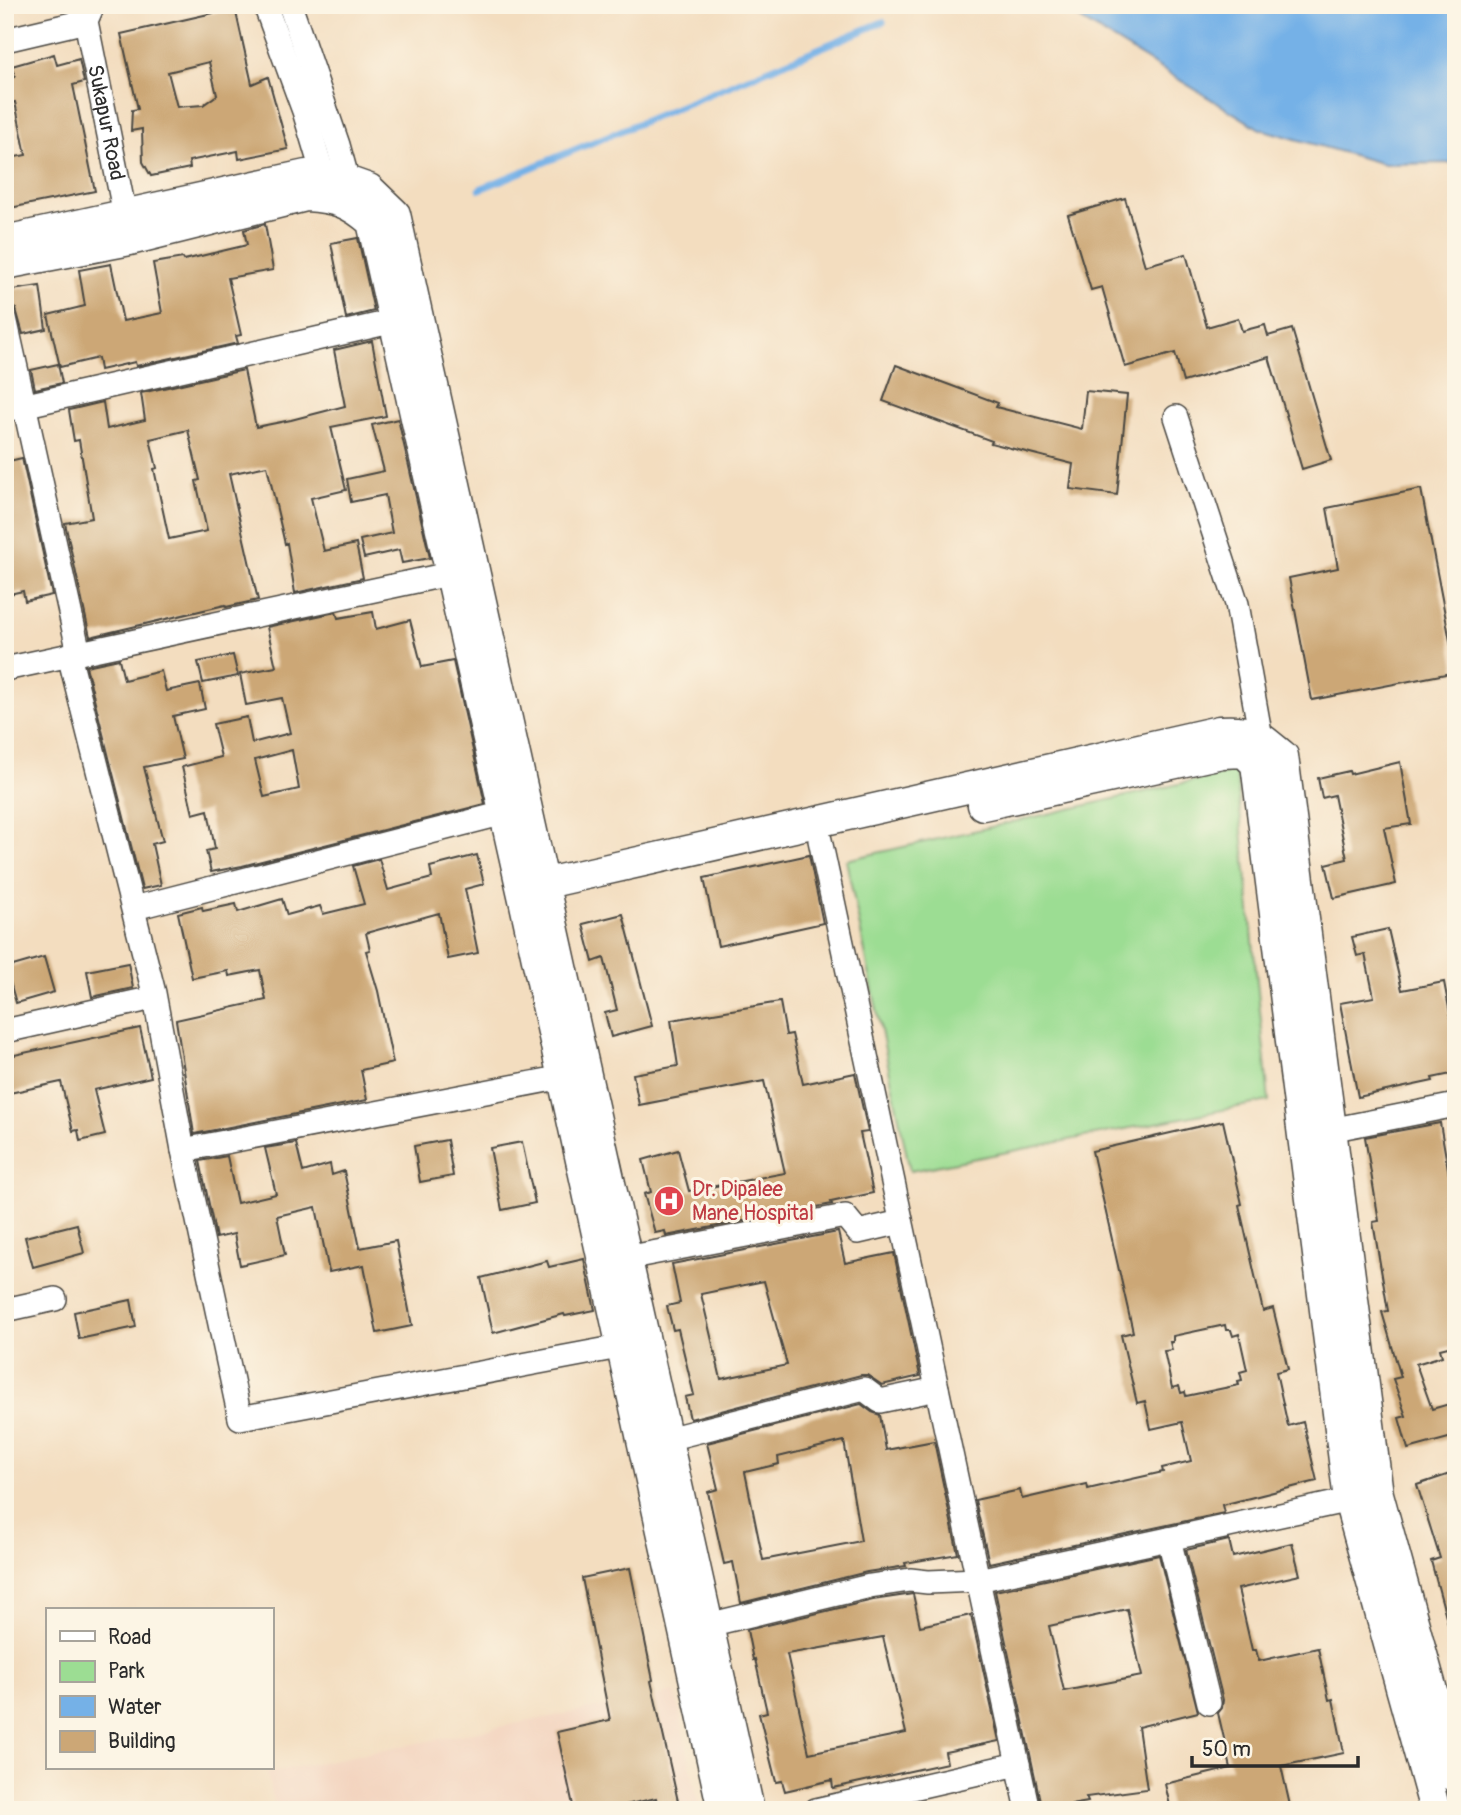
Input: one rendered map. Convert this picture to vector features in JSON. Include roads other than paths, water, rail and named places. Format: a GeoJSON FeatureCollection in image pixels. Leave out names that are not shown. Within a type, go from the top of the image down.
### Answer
{"type":"FeatureCollection","features":[{"type":"Feature","properties":{"kind":"street"},"geometry":{"type":"LineString","coordinates":[[265,5],[304,111],[339,191],[372,222],[405,318],[633,1345],[723,1810]]}},
{"type":"Feature","properties":{"kind":"street"},"geometry":{"type":"LineString","coordinates":[[290,5],[319,86],[339,191]]}},
{"type":"Feature","properties":{"kind":"street"},"geometry":{"type":"LineString","coordinates":[[5,40],[89,13]]}},
{"type":"Feature","properties":{"kind":"street","name":"Sukapur Road"},"geometry":{"type":"LineString","coordinates":[[89,13],[127,227]]}},
{"type":"Feature","properties":{"kind":"street"},"geometry":{"type":"LineString","coordinates":[[5,241],[127,227],[339,191]]}},
{"type":"Feature","properties":{"kind":"street"},"geometry":{"type":"LineString","coordinates":[[5,264],[127,227]]}},
{"type":"Feature","properties":{"kind":"street"},"geometry":{"type":"LineString","coordinates":[[5,318],[15,408],[154,993],[183,1150],[240,1418],[633,1345]]}},
{"type":"Feature","properties":{"kind":"street"},"geometry":{"type":"LineString","coordinates":[[15,408],[405,318]]}},
{"type":"Feature","properties":{"kind":"street"},"geometry":{"type":"LineString","coordinates":[[405,318],[450,574],[515,810]]}},
{"type":"Feature","properties":{"kind":"street"},"geometry":{"type":"LineString","coordinates":[[1176,417],[1237,604],[1261,738]]}},
{"type":"Feature","properties":{"kind":"street"},"geometry":{"type":"LineString","coordinates":[[5,668],[450,574]]}},
{"type":"Feature","properties":{"kind":"street"},"geometry":{"type":"LineString","coordinates":[[534,894],[1219,731],[1245,730],[1261,738],[1283,755],[1292,936],[1364,1497],[1435,1810]]}},
{"type":"Feature","properties":{"kind":"street"},"geometry":{"type":"LineString","coordinates":[[534,894],[820,840],[1222,753],[1244,752],[1256,764],[1330,1130],[1364,1497],[1456,1778]]}},
{"type":"Feature","properties":{"kind":"street"},"geometry":{"type":"LineString","coordinates":[[134,908],[515,810]]}},
{"type":"Feature","properties":{"kind":"street"},"geometry":{"type":"LineString","coordinates":[[820,840],[1028,1810]]}},
{"type":"Feature","properties":{"kind":"street"},"geometry":{"type":"LineString","coordinates":[[5,1031],[140,1001]]}},
{"type":"Feature","properties":{"kind":"street"},"geometry":{"type":"LineString","coordinates":[[183,1150],[573,1075]]}},
{"type":"Feature","properties":{"kind":"street"},"geometry":{"type":"LineString","coordinates":[[573,1075],[626,1258],[633,1345],[667,1439],[749,1810]]}},
{"type":"Feature","properties":{"kind":"street"},"geometry":{"type":"LineString","coordinates":[[1330,1130],[1456,1104]]}},
{"type":"Feature","properties":{"kind":"street"},"geometry":{"type":"LineString","coordinates":[[626,1258],[845,1216],[858,1232],[901,1222]]}},
{"type":"Feature","properties":{"kind":"street"},"geometry":{"type":"LineString","coordinates":[[5,1310],[55,1299]]}},
{"type":"Feature","properties":{"kind":"street"},"geometry":{"type":"LineString","coordinates":[[667,1439],[864,1389],[880,1401],[937,1389]]}},
{"type":"Feature","properties":{"kind":"street"},"geometry":{"type":"LineString","coordinates":[[708,1625],[870,1586],[910,1580],[978,1580],[1364,1497]]}},
{"type":"Feature","properties":{"kind":"street"},"geometry":{"type":"LineString","coordinates":[[1169,1539],[1209,1703]]}},
{"type":"Feature","properties":{"kind":"street"},"geometry":{"type":"LineString","coordinates":[[816,1810],[1018,1764]]}},
{"type":"Feature","properties":{"kind":"water"},"geometry":{"type":"Polygon","coordinates":[[[1057,5],[1456,5],[1456,163],[1384,164],[1260,129],[1057,5]]]}},
{"type":"Feature","properties":{"kind":"waterway"},"geometry":{"type":"LineString","coordinates":[[480,189],[883,22]]}},
{"type":"Feature","properties":{"kind":"place","name":"Dr. Dipalee Mane Hospital"},"geometry":{"type":"Point","coordinates":[669,1201]}}]}
